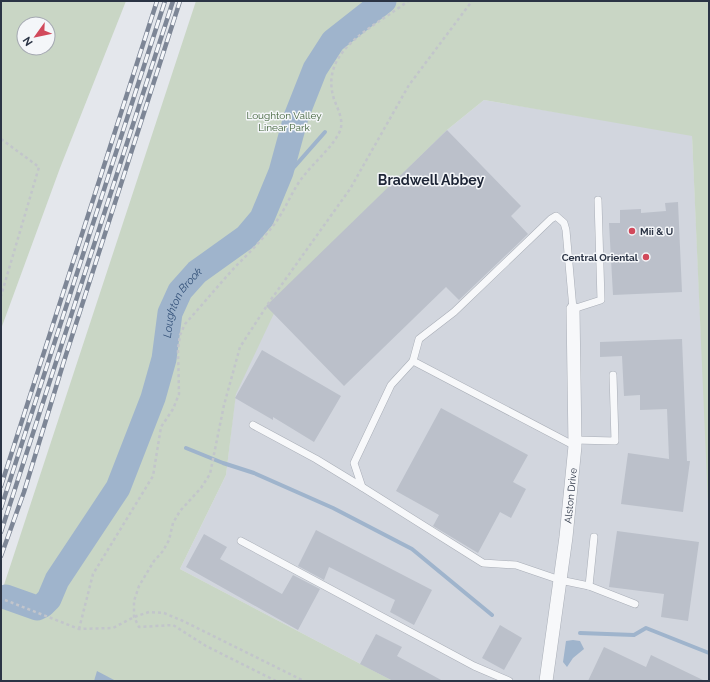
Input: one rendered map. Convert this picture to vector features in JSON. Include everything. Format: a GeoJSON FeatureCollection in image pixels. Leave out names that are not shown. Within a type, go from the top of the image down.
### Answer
{"type":"FeatureCollection","features":[{"type":"Feature","properties":{"kind":"street","name":"Alston Drive"},"geometry":{"type":"LineString","coordinates":[[546,681],[566,537],[575,443],[573,309]]}},
{"type":"Feature","properties":{"kind":"lane"},"geometry":{"type":"LineString","coordinates":[[362,486],[354,463],[391,385],[413,362],[419,339],[454,312],[551,219],[556,216],[564,222],[566,230],[573,309],[601,300],[598,200]]}},
{"type":"Feature","properties":{"kind":"lane"},"geometry":{"type":"LineString","coordinates":[[413,362],[575,443],[615,441],[613,375]]}},
{"type":"Feature","properties":{"kind":"lane"},"geometry":{"type":"LineString","coordinates":[[253,425],[362,486],[483,563],[516,565],[560,580],[589,586],[634,604]]}},
{"type":"Feature","properties":{"kind":"lane"},"geometry":{"type":"LineString","coordinates":[[589,586],[594,537]]}},
{"type":"Feature","properties":{"kind":"lane"},"geometry":{"type":"LineString","coordinates":[[241,541],[474,666],[509,681]]}},
{"type":"Feature","properties":{"kind":"path"},"geometry":{"type":"LineString","coordinates":[[80,629],[93,574],[153,476],[161,427],[173,409],[179,394],[178,349],[180,335],[185,324],[266,234],[279,217],[301,179],[327,150],[340,132],[343,124],[333,97],[331,84],[334,65],[339,56],[361,35],[408,1]]}},
{"type":"Feature","properties":{"kind":"path"},"geometry":{"type":"LineString","coordinates":[[276,681],[206,646],[173,625],[139,627],[134,617],[134,601],[139,586],[169,540],[174,523],[180,511],[201,488],[210,474],[224,405],[240,347],[270,301],[350,189],[409,85],[472,1]]}},
{"type":"Feature","properties":{"kind":"path"},"geometry":{"type":"LineString","coordinates":[[1,140],[39,167],[1,296]]}},
{"type":"Feature","properties":{"kind":"path"},"geometry":{"type":"LineString","coordinates":[[5,600],[80,629],[113,628],[134,617],[149,612],[164,613],[304,681]]}},
{"type":"Feature","properties":{"kind":"shaded area"},"geometry":{"type":"Polygon","coordinates":[[[484,100],[692,135],[701,336],[709,412],[709,681],[393,681],[180,569],[226,475],[235,398],[243,359],[266,306],[447,130],[484,100]]]}},
{"type":"Feature","properties":{"kind":"green space"},"geometry":{"type":"Polygon","coordinates":[[[1,1],[126,1],[60,168],[1,329],[1,1]]]}},
{"type":"Feature","properties":{"kind":"green space","name":"Loughton Valley Linear Park"},"geometry":{"type":"Polygon","coordinates":[[[196,1],[709,1],[709,527],[692,136],[484,100],[447,130],[286,288],[236,394],[226,475],[180,569],[393,681],[1,681],[1,594],[196,1]]]}},
{"type":"Feature","properties":{"kind":"water"},"geometry":{"type":"Polygon","coordinates":[[[566,641],[580,641],[584,649],[573,658],[567,667],[563,662],[566,641]]]}},
{"type":"Feature","properties":{"kind":"water"},"geometry":{"type":"Polygon","coordinates":[[[97,671],[116,681],[94,681],[97,671]]]}},
{"type":"Feature","properties":{"kind":"building"},"geometry":{"type":"Polygon","coordinates":[[[447,130],[521,206],[511,216],[528,234],[459,300],[446,287],[344,386],[266,306],[447,130]]]}},
{"type":"Feature","properties":{"kind":"building","name":"Central Oriental"},"geometry":{"type":"Polygon","coordinates":[[[678,202],[682,292],[613,295],[609,223],[620,223],[620,210],[641,209],[641,213],[666,211],[665,203],[678,202]]]}},
{"type":"Feature","properties":{"kind":"building"},"geometry":{"type":"Polygon","coordinates":[[[682,339],[687,461],[690,461],[683,512],[621,504],[628,453],[669,459],[667,409],[640,410],[640,395],[624,396],[622,356],[600,357],[600,342],[682,339]]]}},
{"type":"Feature","properties":{"kind":"building"},"geometry":{"type":"Polygon","coordinates":[[[262,350],[341,396],[314,442],[273,417],[273,420],[235,398],[262,350]]]}},
{"type":"Feature","properties":{"kind":"building"},"geometry":{"type":"Polygon","coordinates":[[[441,408],[528,455],[513,482],[526,489],[511,518],[500,512],[478,553],[433,526],[439,515],[396,491],[441,408]]]}},
{"type":"Feature","properties":{"kind":"building"},"geometry":{"type":"Polygon","coordinates":[[[316,530],[432,590],[414,625],[390,612],[395,600],[329,567],[324,580],[298,566],[316,530]]]}},
{"type":"Feature","properties":{"kind":"building"},"geometry":{"type":"Polygon","coordinates":[[[617,531],[699,542],[688,621],[661,617],[664,594],[609,587],[617,531]]]}},
{"type":"Feature","properties":{"kind":"building"},"geometry":{"type":"Polygon","coordinates":[[[204,534],[227,547],[220,559],[282,594],[293,575],[320,589],[298,630],[186,567],[204,534]]]}},
{"type":"Feature","properties":{"kind":"building"},"geometry":{"type":"Polygon","coordinates":[[[500,625],[522,638],[504,670],[482,658],[500,625]]]}},
{"type":"Feature","properties":{"kind":"building"},"geometry":{"type":"Polygon","coordinates":[[[376,634],[402,647],[397,656],[443,681],[393,681],[360,664],[376,634]]]}},
{"type":"Feature","properties":{"kind":"building"},"geometry":{"type":"Polygon","coordinates":[[[604,647],[646,667],[651,655],[705,681],[588,681],[604,647]]]}},
{"type":"Feature","properties":{"kind":"waterway","name":"Loughton Brook"},"geometry":{"type":"LineString","coordinates":[[6,597],[37,608],[49,599],[57,580],[118,488],[153,398],[164,359],[170,313],[180,291],[197,272],[246,237],[262,218],[281,172],[296,117],[315,69],[333,41],[384,1]]}},
{"type":"Feature","properties":{"kind":"waterway"},"geometry":{"type":"LineString","coordinates":[[273,191],[325,132]]}},
{"type":"Feature","properties":{"kind":"waterway"},"geometry":{"type":"LineString","coordinates":[[186,448],[223,463],[254,473],[333,508],[412,549],[492,615]]}},
{"type":"Feature","properties":{"kind":"waterway"},"geometry":{"type":"LineString","coordinates":[[580,633],[634,635],[646,628],[709,653]]}},
{"type":"Feature","properties":{"kind":"railway"},"geometry":{"type":"LineString","coordinates":[[1,486],[157,1]]}},
{"type":"Feature","properties":{"kind":"railway"},"geometry":{"type":"LineString","coordinates":[[1,508],[165,1]]}},
{"type":"Feature","properties":{"kind":"railway"},"geometry":{"type":"LineString","coordinates":[[1,532],[173,1]]}},
{"type":"Feature","properties":{"kind":"railway"},"geometry":{"type":"LineString","coordinates":[[1,556],[24,492],[64,361],[180,1]]}},
{"type":"Feature","properties":{"kind":"place","name":"Mii & U"},"geometry":{"type":"Point","coordinates":[632,231]}},
{"type":"Feature","properties":{"kind":"place","name":"Central Oriental"},"geometry":{"type":"Point","coordinates":[646,257]}},
{"type":"Feature","properties":{"kind":"district","name":"Bradwell Abbey"},"geometry":{"type":"Point","coordinates":[431,180]}}]}
